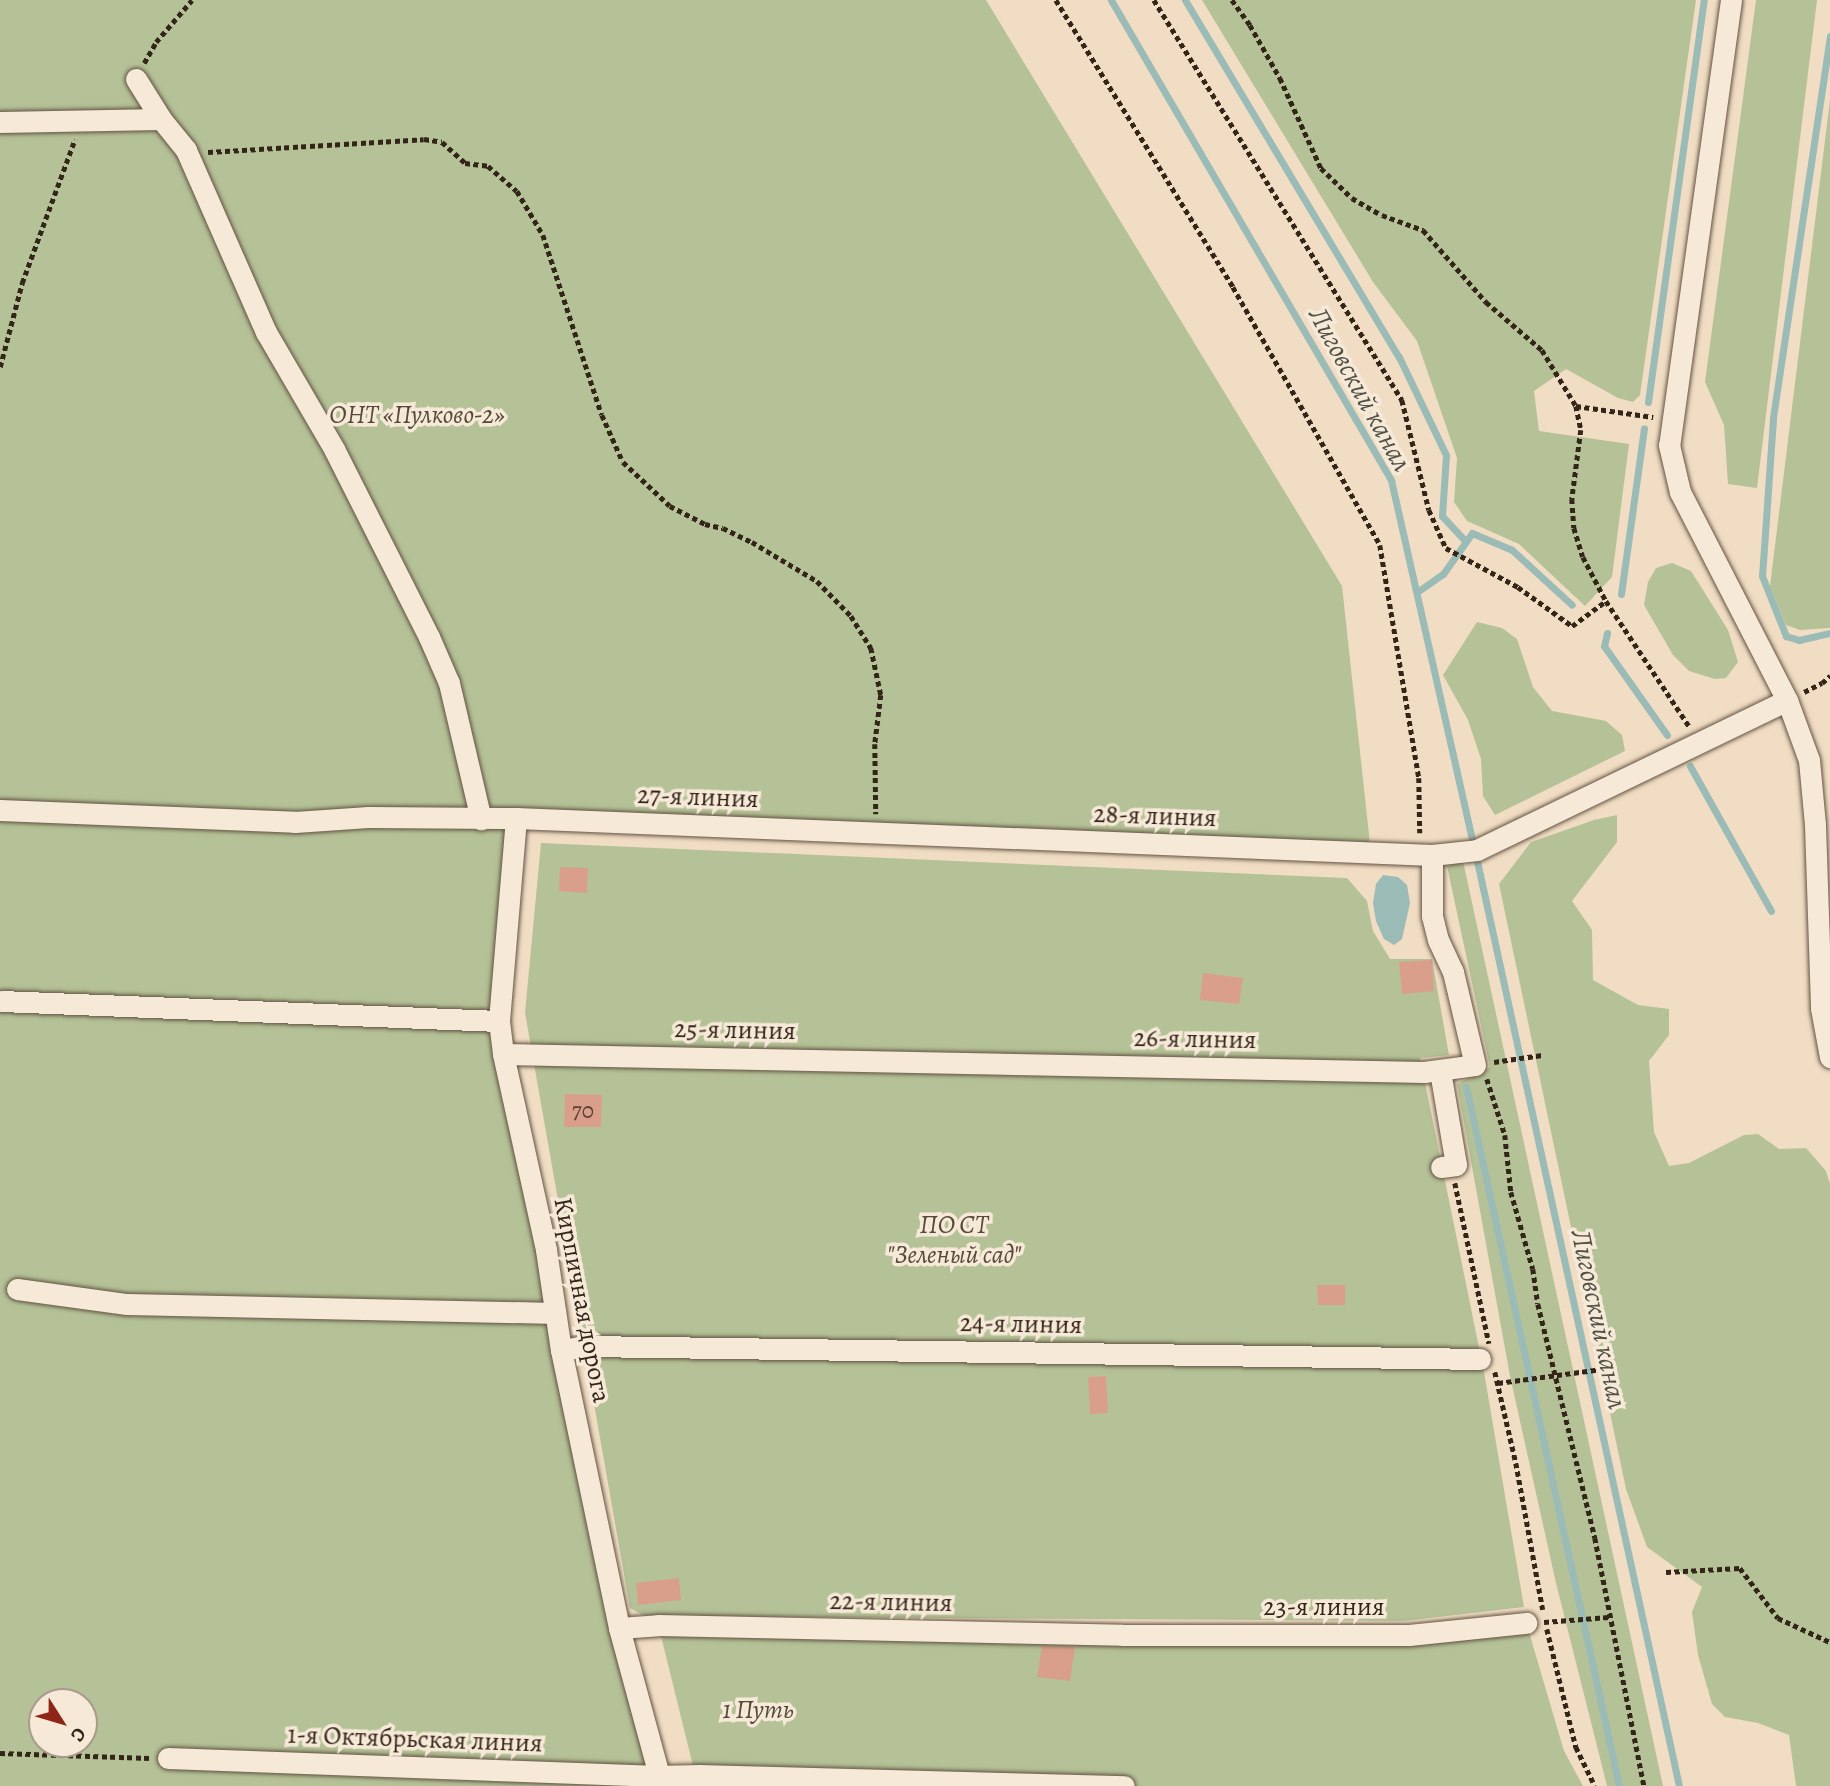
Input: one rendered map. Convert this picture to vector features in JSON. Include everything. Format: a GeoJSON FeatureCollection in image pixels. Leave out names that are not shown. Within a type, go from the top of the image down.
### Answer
{"type":"FeatureCollection","features":[{"type":"Feature","properties":{"kind":"street"},"geometry":{"type":"LineString","coordinates":[[1731,0],[1669,445],[1680,492],[1787,699],[1809,760],[1815,825],[1821,1008],[1830,1057]]}},
{"type":"Feature","properties":{"kind":"street"},"geometry":{"type":"LineString","coordinates":[[136,79],[161,119],[186,150],[265,331],[334,449],[429,637],[449,683],[481,819]]}},
{"type":"Feature","properties":{"kind":"street"},"geometry":{"type":"LineString","coordinates":[[0,122],[80,123],[161,119]]}},
{"type":"Feature","properties":{"kind":"street","name":"28-я линия"},"geometry":{"type":"LineString","coordinates":[[877,833],[1432,855],[1477,850],[1787,699]]}},
{"type":"Feature","properties":{"kind":"street","name":"27-я линия"},"geometry":{"type":"LineString","coordinates":[[0,810],[295,822],[368,817],[516,818],[877,833]]}},
{"type":"Feature","properties":{"kind":"street","name":"Кирпичная дорога"},"geometry":{"type":"LineString","coordinates":[[516,818],[499,1021],[503,1054],[546,1250],[561,1349],[619,1629],[661,1781]]}},
{"type":"Feature","properties":{"kind":"street"},"geometry":{"type":"LineString","coordinates":[[1432,855],[1432,916],[1438,940],[1453,972],[1475,1065]]}},
{"type":"Feature","properties":{"kind":"street"},"geometry":{"type":"LineString","coordinates":[[1,1001],[499,1021]]}},
{"type":"Feature","properties":{"kind":"street","name":"25-я линия"},"geometry":{"type":"LineString","coordinates":[[503,1054],[966,1062]]}},
{"type":"Feature","properties":{"kind":"street","name":"26-я линия"},"geometry":{"type":"LineString","coordinates":[[966,1062],[1432,1071],[1475,1065]]}},
{"type":"Feature","properties":{"kind":"street"},"geometry":{"type":"LineString","coordinates":[[1432,1071],[1449,1166]]}},
{"type":"Feature","properties":{"kind":"street"},"geometry":{"type":"LineString","coordinates":[[17,1290],[127,1304],[555,1313]]}},
{"type":"Feature","properties":{"kind":"street","name":"24-я линия"},"geometry":{"type":"LineString","coordinates":[[561,1349],[586,1346],[1488,1358]]}},
{"type":"Feature","properties":{"kind":"street","name":"23-я линия"},"geometry":{"type":"LineString","coordinates":[[1122,1635],[1409,1635],[1526,1623]]}},
{"type":"Feature","properties":{"kind":"street","name":"22-я линия"},"geometry":{"type":"LineString","coordinates":[[619,1629],[658,1625],[1122,1635]]}},
{"type":"Feature","properties":{"kind":"street","name":"1-я Октябрьская линия"},"geometry":{"type":"LineString","coordinates":[[168,1758],[661,1781],[700,1775],[1124,1786]]}},
{"type":"Feature","properties":{"kind":"path"},"geometry":{"type":"LineString","coordinates":[[1056,0],[1233,286],[1380,545],[1419,778],[1420,835],[1432,855]]}},
{"type":"Feature","properties":{"kind":"path"},"geometry":{"type":"LineString","coordinates":[[1154,0],[1402,400],[1429,510],[1446,548],[1518,587],[1572,626],[1606,601]]}},
{"type":"Feature","properties":{"kind":"path"},"geometry":{"type":"LineString","coordinates":[[1232,0],[1280,78],[1321,168],[1352,198],[1382,215],[1423,229],[1478,294],[1542,351],[1576,407],[1581,430],[1572,499],[1574,528],[1583,557],[1606,601],[1700,741]]}},
{"type":"Feature","properties":{"kind":"path"},"geometry":{"type":"LineString","coordinates":[[0,367],[22,283],[80,123]]}},
{"type":"Feature","properties":{"kind":"path"},"geometry":{"type":"LineString","coordinates":[[186,150],[216,153],[424,139],[442,142],[465,163],[488,166],[517,191],[543,234],[602,415],[622,462],[670,506],[705,524],[723,528],[752,542],[817,581],[850,615],[871,648],[881,695],[875,744],[877,833]]}},
{"type":"Feature","properties":{"kind":"path"},"geometry":{"type":"LineString","coordinates":[[1576,407],[1673,420]]}},
{"type":"Feature","properties":{"kind":"path"},"geometry":{"type":"LineString","coordinates":[[1787,699],[1822,683],[1830,676]]}},
{"type":"Feature","properties":{"kind":"path"},"geometry":{"type":"LineString","coordinates":[[1499,1062],[1542,1055]]}},
{"type":"Feature","properties":{"kind":"path"},"geometry":{"type":"LineString","coordinates":[[1475,1065],[1487,1078],[1505,1135],[1511,1192],[1533,1269],[1533,1282],[1595,1538],[1644,1786]]}},
{"type":"Feature","properties":{"kind":"path"},"geometry":{"type":"LineString","coordinates":[[1449,1166],[1455,1181],[1488,1358],[1498,1383],[1545,1622],[1576,1747],[1595,1786]]}},
{"type":"Feature","properties":{"kind":"path"},"geometry":{"type":"LineString","coordinates":[[1498,1383],[1602,1369]]}},
{"type":"Feature","properties":{"kind":"path"},"geometry":{"type":"LineString","coordinates":[[1666,1572],[1740,1568],[1777,1618],[1830,1642]]}},
{"type":"Feature","properties":{"kind":"path"},"geometry":{"type":"LineString","coordinates":[[1556,1621],[1609,1617]]}},
{"type":"Feature","properties":{"kind":"path"},"geometry":{"type":"LineString","coordinates":[[0,1753],[168,1758]]}},
{"type":"Feature","properties":{"kind":"green space","name":"ОНТ «Пулково-2»"},"geometry":{"type":"Polygon","coordinates":[[[0,0],[986,0],[1342,586],[1371,853],[516,818],[499,1021],[662,1786],[0,1786],[0,0]]]}},
{"type":"Feature","properties":{"kind":"green space"},"geometry":{"type":"Polygon","coordinates":[[[1202,0],[1696,0],[1640,395],[1633,402],[1618,398],[1566,369],[1534,391],[1539,431],[1629,444],[1612,577],[1585,606],[1519,544],[1467,521],[1454,502],[1457,458],[1417,341],[1373,282],[1202,0]]]}},
{"type":"Feature","properties":{"kind":"green space"},"geometry":{"type":"Polygon","coordinates":[[[1756,0],[1817,0],[1757,488],[1728,484],[1724,425],[1705,382],[1756,0]]]}},
{"type":"Feature","properties":{"kind":"green space"},"geometry":{"type":"Polygon","coordinates":[[[1830,100],[1830,628],[1800,630],[1786,625],[1770,586],[1830,100]]]}},
{"type":"Feature","properties":{"kind":"green space"},"geometry":{"type":"Polygon","coordinates":[[[1672,563],[1691,571],[1728,630],[1738,662],[1726,678],[1715,679],[1689,671],[1673,655],[1644,605],[1648,582],[1656,568],[1672,563]]]}},
{"type":"Feature","properties":{"kind":"green space"},"geometry":{"type":"Polygon","coordinates":[[[1477,622],[1502,628],[1517,639],[1533,687],[1552,711],[1606,721],[1622,735],[1625,751],[1495,815],[1483,796],[1481,759],[1468,720],[1443,675],[1477,622]]]}},
{"type":"Feature","properties":{"kind":"green space"},"geometry":{"type":"Polygon","coordinates":[[[1617,815],[1617,842],[1572,901],[1592,930],[1593,980],[1638,1005],[1669,1009],[1669,1035],[1649,1061],[1654,1132],[1669,1166],[1689,1163],[1744,1135],[1758,1134],[1779,1149],[1806,1148],[1826,1171],[1830,1184],[1830,1786],[1796,1786],[1789,1735],[1758,1723],[1725,1717],[1712,1704],[1698,1655],[1692,1612],[1702,1587],[1647,1547],[1626,1489],[1499,884],[1531,842],[1594,820],[1617,815]]]}},
{"type":"Feature","properties":{"kind":"green space","name":"ПО СТ \"Зеленый сад\""},"geometry":{"type":"Polygon","coordinates":[[[541,843],[1347,878],[1367,901],[1373,931],[1390,959],[1432,959],[1449,1055],[1420,1058],[1484,1372],[1524,1607],[1404,1621],[657,1616],[643,1615],[630,1608],[525,1013],[541,843]]]}},
{"type":"Feature","properties":{"kind":"green space"},"geometry":{"type":"Polygon","coordinates":[[[1463,861],[1663,1786],[1607,1786],[1556,1583],[1510,1376],[1457,1084],[1490,1067],[1447,866],[1463,861]]]}},
{"type":"Feature","properties":{"kind":"green space","name":"1 Путь"},"geometry":{"type":"Polygon","coordinates":[[[660,1632],[1407,1646],[1529,1632],[1564,1751],[1583,1786],[698,1786],[660,1632]]]}},
{"type":"Feature","properties":{"kind":"water"},"geometry":{"type":"Polygon","coordinates":[[[1383,875],[1398,877],[1407,885],[1410,903],[1402,939],[1394,945],[1384,939],[1376,921],[1373,903],[1376,884],[1383,875]]]}},
{"type":"Feature","properties":{"kind":"building"},"geometry":{"type":"Polygon","coordinates":[[[560,867],[588,868],[587,893],[559,891],[560,867]]]}},
{"type":"Feature","properties":{"kind":"building"},"geometry":{"type":"Polygon","coordinates":[[[1432,960],[1434,991],[1402,994],[1399,962],[1432,960]]]}},
{"type":"Feature","properties":{"kind":"building"},"geometry":{"type":"Polygon","coordinates":[[[1203,973],[1243,978],[1239,1004],[1200,1000],[1203,973]]]}},
{"type":"Feature","properties":{"kind":"building"},"geometry":{"type":"Polygon","coordinates":[[[565,1094],[602,1095],[601,1127],[564,1127],[565,1094]]]}},
{"type":"Feature","properties":{"kind":"building"},"geometry":{"type":"Polygon","coordinates":[[[1317,1285],[1345,1285],[1345,1305],[1318,1305],[1317,1285]]]}},
{"type":"Feature","properties":{"kind":"building"},"geometry":{"type":"Polygon","coordinates":[[[1106,1376],[1108,1413],[1090,1414],[1088,1377],[1106,1376]]]}},
{"type":"Feature","properties":{"kind":"building"},"geometry":{"type":"Polygon","coordinates":[[[679,1578],[681,1600],[638,1605],[636,1583],[679,1578]]]}},
{"type":"Feature","properties":{"kind":"building"},"geometry":{"type":"Polygon","coordinates":[[[1042,1646],[1075,1647],[1070,1681],[1037,1677],[1042,1646]]]}},
{"type":"Feature","properties":{"kind":"waterway","name":"Лиговский канал"},"geometry":{"type":"LineString","coordinates":[[1111,0],[1391,480],[1472,838]]}},
{"type":"Feature","properties":{"kind":"waterway"},"geometry":{"type":"LineString","coordinates":[[1185,0],[1399,357],[1446,455],[1442,516],[1464,540]]}},
{"type":"Feature","properties":{"kind":"waterway"},"geometry":{"type":"LineString","coordinates":[[1648,402],[1704,0]]}},
{"type":"Feature","properties":{"kind":"waterway"},"geometry":{"type":"LineString","coordinates":[[1830,36],[1773,419],[1762,576],[1786,636],[1799,640],[1830,633]]}},
{"type":"Feature","properties":{"kind":"waterway"},"geometry":{"type":"LineString","coordinates":[[1621,594],[1644,429]]}},
{"type":"Feature","properties":{"kind":"waterway"},"geometry":{"type":"LineString","coordinates":[[1417,592],[1443,574],[1472,533],[1512,550],[1572,605]]}},
{"type":"Feature","properties":{"kind":"waterway"},"geometry":{"type":"LineString","coordinates":[[1607,633],[1604,646],[1667,735]]}},
{"type":"Feature","properties":{"kind":"waterway"},"geometry":{"type":"LineString","coordinates":[[1690,766],[1771,911]]}},
{"type":"Feature","properties":{"kind":"waterway","name":"Лиговский канал"},"geometry":{"type":"LineString","coordinates":[[1477,861],[1679,1786]]}},
{"type":"Feature","properties":{"kind":"waterway"},"geometry":{"type":"LineString","coordinates":[[1466,1087],[1619,1786]]}}]}
